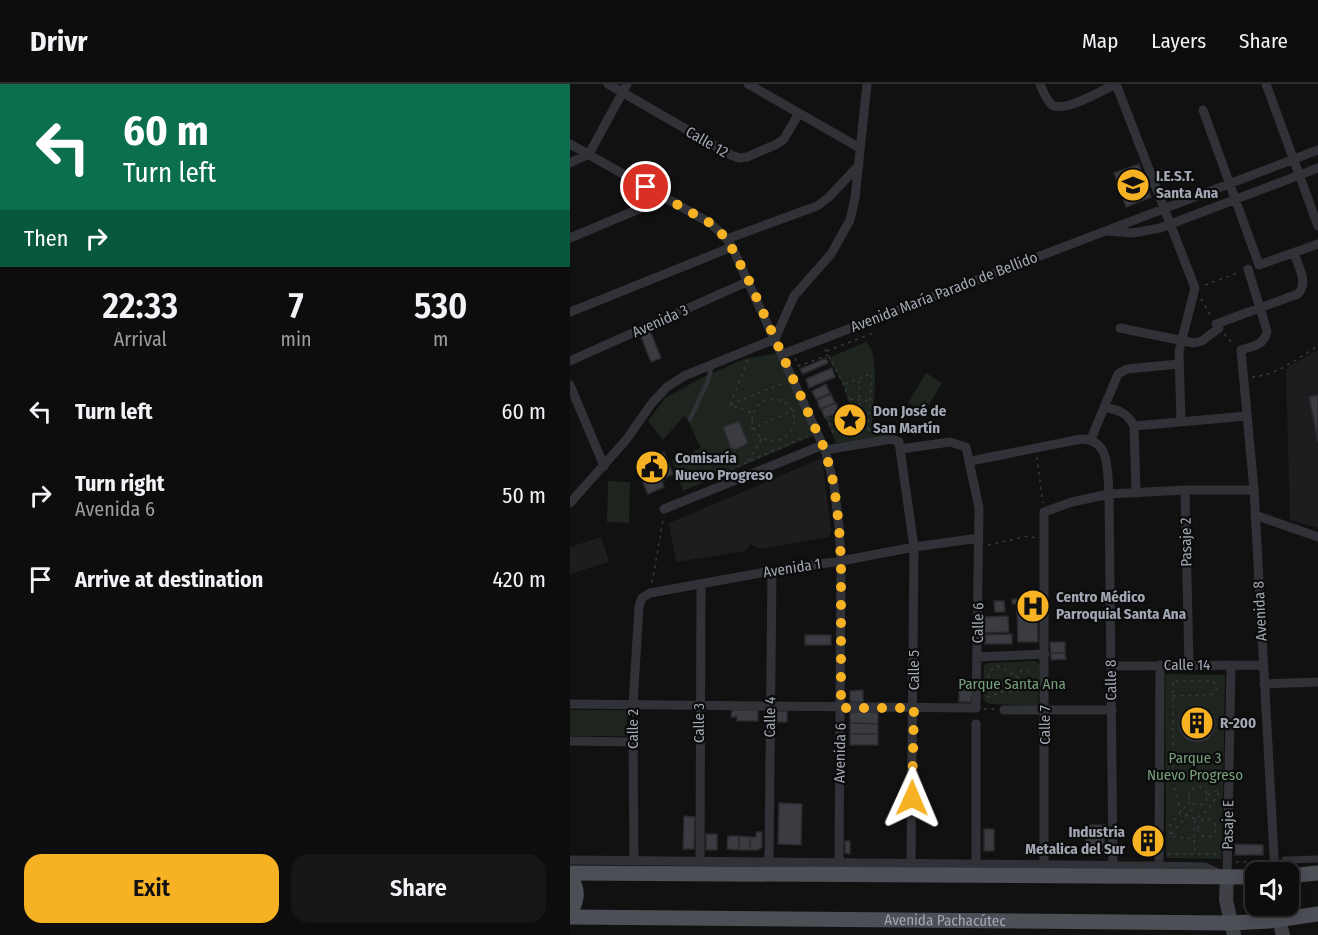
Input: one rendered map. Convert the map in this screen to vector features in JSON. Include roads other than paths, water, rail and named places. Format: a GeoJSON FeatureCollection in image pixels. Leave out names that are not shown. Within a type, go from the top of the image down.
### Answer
{"type":"FeatureCollection","features":[{"type":"Feature","properties":{"kind":"main road"},"geometry":{"type":"LineString","coordinates":[[1226,864],[1226,900],[1233,929]]}},
{"type":"Feature","properties":{"kind":"main road"},"geometry":{"type":"LineString","coordinates":[[570,912],[576,901],[576,890],[570,875],[1226,864],[1245,872]]}},
{"type":"Feature","properties":{"kind":"main road"},"geometry":{"type":"LineString","coordinates":[[1299,874],[1318,873]]}},
{"type":"Feature","properties":{"kind":"main road","name":"Avenida Pachacútec"},"geometry":{"type":"LineString","coordinates":[[570,917],[1233,929],[1318,914]]}},
{"type":"Feature","properties":{"kind":"street","name":"Calle 12"},"geometry":{"type":"LineString","coordinates":[[608,84],[625,88],[730,155],[739,158],[777,144],[784,139],[799,113]]}},
{"type":"Feature","properties":{"kind":"street"},"geometry":{"type":"LineString","coordinates":[[748,84],[860,148]]}},
{"type":"Feature","properties":{"kind":"street"},"geometry":{"type":"LineString","coordinates":[[570,503],[627,440],[666,387],[684,376],[775,339],[794,296],[831,254],[850,220],[855,198],[867,84]]}},
{"type":"Feature","properties":{"kind":"street"},"geometry":{"type":"LineString","coordinates":[[1040,84],[1053,106],[1064,108],[1116,84],[1195,288],[1181,341],[1179,364],[1181,422]]}},
{"type":"Feature","properties":{"kind":"street"},"geometry":{"type":"LineString","coordinates":[[1266,84],[1318,226]]}},
{"type":"Feature","properties":{"kind":"street"},"geometry":{"type":"LineString","coordinates":[[570,163],[589,154],[625,88]]}},
{"type":"Feature","properties":{"kind":"street"},"geometry":{"type":"LineString","coordinates":[[1203,110],[1259,265],[1318,244]]}},
{"type":"Feature","properties":{"kind":"street","name":"Avenida 6"},"geometry":{"type":"LineString","coordinates":[[570,144],[710,223],[730,243],[824,447],[834,485],[841,561],[839,863]]}},
{"type":"Feature","properties":{"kind":"street","name":"Avenida María Parado de Bellido"},"geometry":{"type":"LineString","coordinates":[[783,354],[1318,150]]}},
{"type":"Feature","properties":{"kind":"street"},"geometry":{"type":"LineString","coordinates":[[570,312],[817,206],[829,197],[859,165]]}},
{"type":"Feature","properties":{"kind":"street","name":"Avenida María Parado de Bellido"},"geometry":{"type":"LineString","coordinates":[[1104,230],[1133,233],[1170,225],[1318,168]]}},
{"type":"Feature","properties":{"kind":"street"},"geometry":{"type":"LineString","coordinates":[[570,238],[665,198]]}},
{"type":"Feature","properties":{"kind":"street"},"geometry":{"type":"LineString","coordinates":[[1120,328],[1181,341],[1202,341],[1217,326],[1303,290],[1304,284],[1294,253]]}},
{"type":"Feature","properties":{"kind":"street"},"geometry":{"type":"LineString","coordinates":[[1248,270],[1261,308]]}},
{"type":"Feature","properties":{"kind":"street","name":"Avenida 3"},"geometry":{"type":"LineString","coordinates":[[570,361],[749,281]]}},
{"type":"Feature","properties":{"kind":"street","name":"Avenida 8"},"geometry":{"type":"LineString","coordinates":[[1261,308],[1268,331],[1266,339],[1241,350],[1254,490],[1275,862]]}},
{"type":"Feature","properties":{"kind":"street"},"geometry":{"type":"LineString","coordinates":[[664,510],[824,447],[892,439],[899,442],[901,449],[950,442],[966,447],[971,461],[1081,439],[1091,439],[1118,374],[1127,369],[1179,364]]}},
{"type":"Feature","properties":{"kind":"street"},"geometry":{"type":"LineString","coordinates":[[570,385],[604,466]]}},
{"type":"Feature","properties":{"kind":"street"},"geometry":{"type":"LineString","coordinates":[[1104,407],[1123,411],[1134,426],[1136,493]]}},
{"type":"Feature","properties":{"kind":"street"},"geometry":{"type":"LineString","coordinates":[[1134,426],[1247,416]]}},
{"type":"Feature","properties":{"kind":"street","name":"Calle 8"},"geometry":{"type":"LineString","coordinates":[[1091,439],[1105,454],[1109,494],[1113,866]]}},
{"type":"Feature","properties":{"kind":"street","name":"Calle 5"},"geometry":{"type":"LineString","coordinates":[[901,449],[914,547],[911,865]]}},
{"type":"Feature","properties":{"kind":"street","name":"Calle 6"},"geometry":{"type":"LineString","coordinates":[[914,708],[976,708],[979,508],[971,461]]}},
{"type":"Feature","properties":{"kind":"street"},"geometry":{"type":"LineString","coordinates":[[1109,494],[1185,490],[1254,490]]}},
{"type":"Feature","properties":{"kind":"street","name":"Pasaje 2"},"geometry":{"type":"LineString","coordinates":[[1185,490],[1190,670]]}},
{"type":"Feature","properties":{"kind":"street","name":"Calle 7"},"geometry":{"type":"LineString","coordinates":[[1044,865],[1044,512],[1072,502],[1109,494]]}},
{"type":"Feature","properties":{"kind":"street"},"geometry":{"type":"LineString","coordinates":[[1255,515],[1318,537]]}},
{"type":"Feature","properties":{"kind":"street","name":"Avenida 1"},"geometry":{"type":"LineString","coordinates":[[646,595],[914,547],[979,542]]}},
{"type":"Feature","properties":{"kind":"street","name":"Calle 4"},"geometry":{"type":"LineString","coordinates":[[769,862],[772,571]]}},
{"type":"Feature","properties":{"kind":"street","name":"Calle 3"},"geometry":{"type":"LineString","coordinates":[[700,862],[701,584]]}},
{"type":"Feature","properties":{"kind":"street","name":"Calle 2"},"geometry":{"type":"LineString","coordinates":[[633,704],[639,606],[646,595]]}},
{"type":"Feature","properties":{"kind":"street"},"geometry":{"type":"LineString","coordinates":[[977,657],[1045,654]]}},
{"type":"Feature","properties":{"kind":"street"},"geometry":{"type":"LineString","coordinates":[[1159,866],[1160,665]]}},
{"type":"Feature","properties":{"kind":"street","name":"Calle 14"},"geometry":{"type":"LineString","coordinates":[[1111,666],[1160,665],[1190,670],[1231,665],[1263,665]]}},
{"type":"Feature","properties":{"kind":"street","name":"Pasaje E"},"geometry":{"type":"LineString","coordinates":[[1226,864],[1231,665]]}},
{"type":"Feature","properties":{"kind":"street"},"geometry":{"type":"LineString","coordinates":[[1264,684],[1318,682]]}},
{"type":"Feature","properties":{"kind":"street"},"geometry":{"type":"LineString","coordinates":[[570,704],[914,708]]}},
{"type":"Feature","properties":{"kind":"street"},"geometry":{"type":"LineString","coordinates":[[1004,710],[1112,710]]}},
{"type":"Feature","properties":{"kind":"street"},"geometry":{"type":"LineString","coordinates":[[976,724],[976,865]]}},
{"type":"Feature","properties":{"kind":"street","name":"Calle 2"},"geometry":{"type":"LineString","coordinates":[[570,741],[633,738],[634,861]]}},
{"type":"Feature","properties":{"kind":"street"},"geometry":{"type":"LineString","coordinates":[[1285,860],[1318,858]]}},
{"type":"Feature","properties":{"kind":"street"},"geometry":{"type":"LineString","coordinates":[[570,860],[1205,867],[1226,864]]}},
{"type":"Feature","properties":{"kind":"lane"},"geometry":{"type":"LineString","coordinates":[[690,419],[707,383],[712,365]]}},
{"type":"Feature","properties":{"kind":"place","name":"I.E.S.T. Santa Ana"},"geometry":{"type":"Point","coordinates":[1133,185]}},
{"type":"Feature","properties":{"kind":"place","name":"Don José de San Martín"},"geometry":{"type":"Point","coordinates":[850,420]}},
{"type":"Feature","properties":{"kind":"place","name":"Comisaría Nuevo Progreso"},"geometry":{"type":"Point","coordinates":[652,467]}},
{"type":"Feature","properties":{"kind":"place","name":"Centro Médico Parroquial Santa Ana"},"geometry":{"type":"Point","coordinates":[1033,606]}},
{"type":"Feature","properties":{"kind":"place","name":"R-200"},"geometry":{"type":"Point","coordinates":[1197,723]}},
{"type":"Feature","properties":{"kind":"place","name":"Industria Metalica del Sur"},"geometry":{"type":"Point","coordinates":[1148,841]}},
{"type":"Feature","properties":{"kind":"park label","name":"Parque Santa Ana"},"geometry":{"type":"Point","coordinates":[1012,684]}},
{"type":"Feature","properties":{"kind":"park label","name":"Parque 3 Nuevo Progreso"},"geometry":{"type":"Point","coordinates":[1195,766]}}]}
